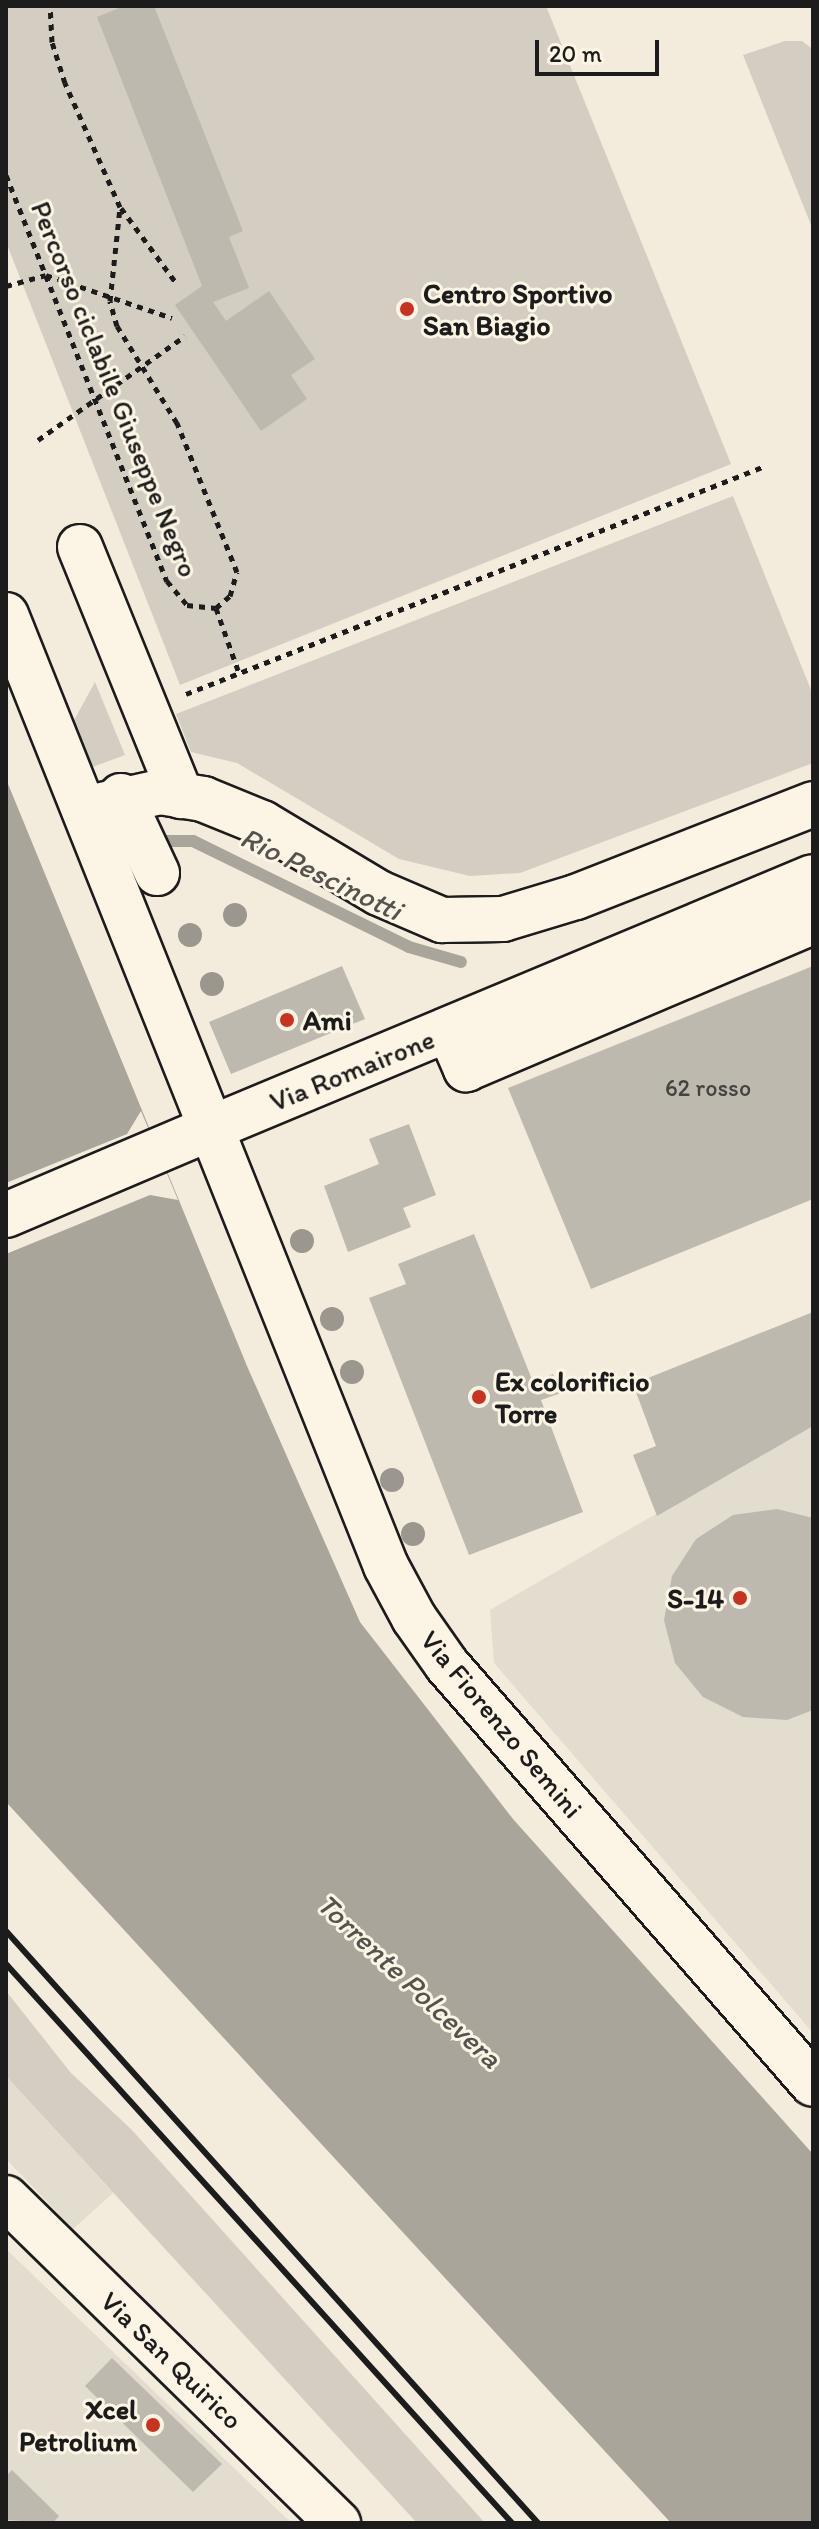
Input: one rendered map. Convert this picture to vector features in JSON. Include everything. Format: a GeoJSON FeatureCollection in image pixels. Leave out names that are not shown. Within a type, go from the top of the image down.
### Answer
{"type":"FeatureCollection","features":[{"type":"Feature","properties":{"kind":"main road"},"geometry":{"type":"LineString","coordinates":[[80,547],[181,796]]}},
{"type":"Feature","properties":{"kind":"main road"},"geometry":{"type":"LineString","coordinates":[[6,615],[102,802],[209,1129]]}},
{"type":"Feature","properties":{"kind":"main road"},"geometry":{"type":"LineString","coordinates":[[102,802],[160,792],[262,823],[379,893],[442,920],[503,919],[576,897],[813,804]]}},
{"type":"Feature","properties":{"kind":"main road"},"geometry":{"type":"LineString","coordinates":[[102,802],[157,873]]}},
{"type":"Feature","properties":{"kind":"main road","name":"Via Romairone"},"geometry":{"type":"LineString","coordinates":[[6,1215],[813,877]]}},
{"type":"Feature","properties":{"kind":"main road"},"geometry":{"type":"LineString","coordinates":[[449,1030],[466,1069],[813,922]]}},
{"type":"Feature","properties":{"kind":"main road","name":"Via Fiorenzo Semini"},"geometry":{"type":"LineString","coordinates":[[209,1129],[386,1566],[414,1618],[447,1665],[813,2084]]}},
{"type":"Feature","properties":{"kind":"main road","name":"Via San Quirico"},"geometry":{"type":"LineString","coordinates":[[6,2198],[338,2523]]}},
{"type":"Feature","properties":{"kind":"path"},"geometry":{"type":"LineString","coordinates":[[50,6],[52,42],[65,83],[120,207],[177,284]]}},
{"type":"Feature","properties":{"kind":"path","name":"Percorso ciclabile Giuseppe Negro"},"geometry":{"type":"LineString","coordinates":[[6,175],[167,581],[187,605],[216,608],[230,596],[237,572],[177,423],[117,326],[110,296],[120,207]]}},
{"type":"Feature","properties":{"kind":"path"},"geometry":{"type":"LineString","coordinates":[[6,286],[46,275],[172,318]]}},
{"type":"Feature","properties":{"kind":"path"},"geometry":{"type":"LineString","coordinates":[[38,440],[185,336]]}},
{"type":"Feature","properties":{"kind":"path"},"geometry":{"type":"LineString","coordinates":[[183,695],[765,466]]}},
{"type":"Feature","properties":{"kind":"path"},"geometry":{"type":"LineString","coordinates":[[216,608],[239,673]]}},
{"type":"Feature","properties":{"kind":"shaded area","name":"Centro Sportivo San Biagio"},"geometry":{"type":"Polygon","coordinates":[[[6,6],[546,6],[731,464],[180,685],[6,242],[6,6]]]}},
{"type":"Feature","properties":{"kind":"shaded area"},"geometry":{"type":"Polygon","coordinates":[[[785,41],[802,41],[811,48],[813,230],[743,55],[785,41]]]}},
{"type":"Feature","properties":{"kind":"shaded area"},"geometry":{"type":"Polygon","coordinates":[[[733,496],[813,695],[813,763],[520,873],[470,876],[399,859],[237,763],[191,752],[176,714],[733,496]]]}},
{"type":"Feature","properties":{"kind":"shaded area"},"geometry":{"type":"Polygon","coordinates":[[[95,682],[125,755],[90,768],[73,722],[95,682]]]}},
{"type":"Feature","properties":{"kind":"shaded area"},"geometry":{"type":"Polygon","coordinates":[[[813,1423],[813,2033],[494,1663],[490,1610],[813,1423]]]}},
{"type":"Feature","properties":{"kind":"shaded area"},"geometry":{"type":"Polygon","coordinates":[[[6,1991],[71,2073],[131,2129],[485,2523],[417,2523],[6,2076],[6,1991]]]}},
{"type":"Feature","properties":{"kind":"shaded area"},"geometry":{"type":"Polygon","coordinates":[[[6,2076],[113,2193],[73,2229],[6,2159],[6,2076]]]}},
{"type":"Feature","properties":{"kind":"shaded area","name":"Xcel Petrolium"},"geometry":{"type":"Polygon","coordinates":[[[6,2249],[285,2517],[292,2523],[6,2523],[6,2249]]]}},
{"type":"Feature","properties":{"kind":"water","name":"Torrente Polcevera"},"geometry":{"type":"Polygon","coordinates":[[[6,779],[247,1366],[360,1622],[513,1819],[813,2154],[813,2523],[671,2523],[6,1802],[6,779]]]}},
{"type":"Feature","properties":{"kind":"pier"},"geometry":{"type":"Polygon","coordinates":[[[141,1111],[178,1200],[150,1195],[6,1254],[6,1183],[127,1134],[141,1111]]]}},
{"type":"Feature","properties":{"kind":"building"},"geometry":{"type":"Polygon","coordinates":[[[124,6],[154,6],[243,231],[229,237],[249,288],[213,302],[226,321],[269,291],[315,359],[291,375],[307,399],[261,431],[175,305],[202,286],[97,17],[124,6]]]}},
{"type":"Feature","properties":{"kind":"building","name":"Ami"},"geometry":{"type":"Polygon","coordinates":[[[342,966],[365,1019],[231,1074],[209,1022],[342,966]]]}},
{"type":"Feature","properties":{"kind":"building"},"geometry":{"type":"Polygon","coordinates":[[[813,966],[813,1199],[591,1289],[508,1088],[813,966]]]}},
{"type":"Feature","properties":{"kind":"building"},"geometry":{"type":"Polygon","coordinates":[[[409,1124],[436,1195],[403,1208],[411,1227],[348,1252],[324,1186],[379,1164],[369,1139],[409,1124]]]}},
{"type":"Feature","properties":{"kind":"building","name":"Ex colorificio Torre"},"geometry":{"type":"Polygon","coordinates":[[[474,1234],[533,1382],[553,1374],[561,1393],[541,1400],[583,1512],[469,1555],[369,1298],[406,1284],[398,1264],[474,1234]]]}},
{"type":"Feature","properties":{"kind":"building"},"geometry":{"type":"Polygon","coordinates":[[[813,1312],[813,1426],[657,1516],[633,1455],[656,1446],[633,1384],[813,1312]]]}},
{"type":"Feature","properties":{"kind":"building","name":"S-14"},"geometry":{"type":"Polygon","coordinates":[[[777,1509],[813,1518],[813,1710],[787,1720],[743,1717],[703,1697],[675,1663],[664,1620],[672,1576],[696,1539],[733,1515],[777,1509]]]}},
{"type":"Feature","properties":{"kind":"building","name":"Xcel Petrolium"},"geometry":{"type":"Polygon","coordinates":[[[112,2358],[222,2464],[193,2492],[85,2386],[112,2358]]]}},
{"type":"Feature","properties":{"kind":"building"},"geometry":{"type":"Polygon","coordinates":[[[12,2470],[59,2516],[53,2523],[6,2520],[6,2476],[12,2470]]]}},
{"type":"Feature","properties":{"kind":"waterway","name":"Rio Pescinotti"},"geometry":{"type":"LineString","coordinates":[[157,841],[193,841],[409,947],[461,962]]}},
{"type":"Feature","properties":{"kind":"railway"},"geometry":{"type":"LineString","coordinates":[[6,1931],[538,2523]]}},
{"type":"Feature","properties":{"kind":"railway"},"geometry":{"type":"LineString","coordinates":[[6,1964],[512,2523]]}},
{"type":"Feature","properties":{"kind":"place","name":"Centro Sportivo San Biagio"},"geometry":{"type":"Point","coordinates":[407,309]}},
{"type":"Feature","properties":{"kind":"place","name":"Ami"},"geometry":{"type":"Point","coordinates":[287,1020]}},
{"type":"Feature","properties":{"kind":"place","name":"Ex colorificio Torre"},"geometry":{"type":"Point","coordinates":[479,1397]}},
{"type":"Feature","properties":{"kind":"place","name":"S-14"},"geometry":{"type":"Point","coordinates":[740,1598]}},
{"type":"Feature","properties":{"kind":"place","name":"Xcel Petrolium"},"geometry":{"type":"Point","coordinates":[153,2425]}}]}
